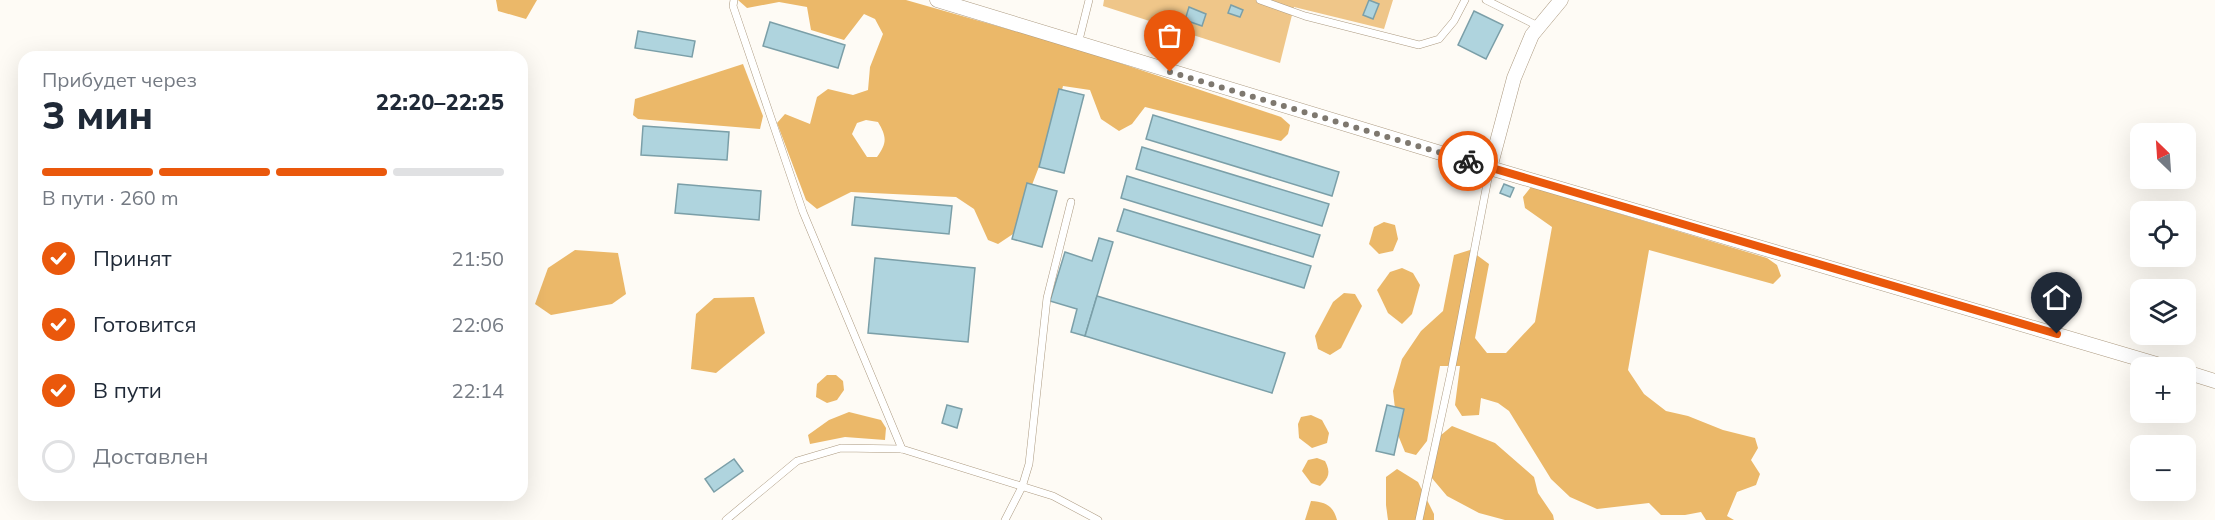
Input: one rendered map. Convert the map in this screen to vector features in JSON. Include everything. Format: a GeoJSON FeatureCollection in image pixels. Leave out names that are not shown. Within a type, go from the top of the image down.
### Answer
{"type":"FeatureCollection","features":[{"type":"Feature","properties":{"kind":"street"},"geometry":{"type":"LineString","coordinates":[[937,0],[1490,168],[2133,357]]}},
{"type":"Feature","properties":{"kind":"street"},"geometry":{"type":"LineString","coordinates":[[1490,168],[1514,78],[1532,35],[1561,0]]}},
{"type":"Feature","properties":{"kind":"street"},"geometry":{"type":"LineString","coordinates":[[2196,375],[2215,381]]}},
{"type":"Feature","properties":{"kind":"lane"},"geometry":{"type":"LineString","coordinates":[[734,0],[734,6],[803,212],[902,448]]}},
{"type":"Feature","properties":{"kind":"lane"},"geometry":{"type":"LineString","coordinates":[[1078,44],[1089,0]]}},
{"type":"Feature","properties":{"kind":"lane"},"geometry":{"type":"LineString","coordinates":[[1260,0],[1305,16],[1419,45],[1440,39],[1454,21],[1465,0]]}},
{"type":"Feature","properties":{"kind":"lane"},"geometry":{"type":"LineString","coordinates":[[1486,0],[1538,26]]}},
{"type":"Feature","properties":{"kind":"lane"},"geometry":{"type":"LineString","coordinates":[[1419,520],[1451,372],[1490,168]]}},
{"type":"Feature","properties":{"kind":"lane"},"geometry":{"type":"LineString","coordinates":[[1005,520],[1022,487],[1030,453],[1047,298],[1071,202]]}},
{"type":"Feature","properties":{"kind":"lane"},"geometry":{"type":"LineString","coordinates":[[726,520],[797,461],[841,448],[902,448],[1053,496],[1098,520]]}},
{"type":"Feature","properties":{"kind":"shaded area"},"geometry":{"type":"Polygon","coordinates":[[[496,0],[537,0],[526,19],[498,11],[496,0]]]}},
{"type":"Feature","properties":{"kind":"shaded area"},"geometry":{"type":"Polygon","coordinates":[[[738,0],[906,0],[1078,49],[1281,117],[1290,125],[1288,134],[1281,141],[1145,107],[1132,124],[1119,131],[1101,119],[1090,90],[1063,86],[1047,146],[1013,234],[998,244],[988,240],[974,209],[956,197],[851,192],[817,209],[806,200],[777,123],[785,114],[810,124],[817,97],[828,89],[853,95],[868,90],[870,67],[883,34],[875,19],[864,14],[844,40],[811,30],[807,7],[779,2],[747,8],[738,0]],[[866,120],[857,123],[852,134],[867,157],[877,157],[883,148],[884,136],[878,122],[866,120]]]}},
{"type":"Feature","properties":{"kind":"shaded area"},"geometry":{"type":"Polygon","coordinates":[[[1104,0],[1393,0],[1384,29],[1294,7],[1280,63],[1103,6],[1104,0]]]}},
{"type":"Feature","properties":{"kind":"shaded area"},"geometry":{"type":"Polygon","coordinates":[[[743,64],[763,116],[760,129],[638,119],[633,115],[635,99],[743,64]]]}},
{"type":"Feature","properties":{"kind":"shaded area"},"geometry":{"type":"Polygon","coordinates":[[[1531,187],[1767,258],[1777,265],[1781,276],[1773,284],[1649,250],[1628,370],[1644,394],[1666,411],[1755,438],[1758,448],[1751,460],[1760,474],[1756,485],[1737,492],[1727,516],[1734,520],[1706,520],[1701,512],[1661,515],[1649,503],[1597,509],[1570,497],[1551,479],[1509,411],[1498,403],[1481,398],[1479,415],[1462,416],[1455,405],[1460,366],[1440,366],[1427,441],[1416,455],[1405,452],[1398,435],[1393,391],[1402,359],[1421,331],[1443,311],[1454,255],[1470,250],[1489,264],[1475,338],[1487,353],[1506,353],[1535,322],[1552,227],[1525,208],[1523,197],[1531,187]]]}},
{"type":"Feature","properties":{"kind":"shaded area"},"geometry":{"type":"Polygon","coordinates":[[[1384,222],[1395,225],[1398,239],[1393,251],[1379,254],[1369,244],[1374,227],[1384,222]]]}},
{"type":"Feature","properties":{"kind":"shaded area"},"geometry":{"type":"Polygon","coordinates":[[[575,250],[618,253],[626,294],[612,304],[551,315],[535,304],[548,268],[575,250]]]}},
{"type":"Feature","properties":{"kind":"shaded area"},"geometry":{"type":"Polygon","coordinates":[[[1402,268],[1413,273],[1420,285],[1412,314],[1402,324],[1388,313],[1377,290],[1390,272],[1402,268]]]}},
{"type":"Feature","properties":{"kind":"shaded area"},"geometry":{"type":"Polygon","coordinates":[[[1344,293],[1355,294],[1362,306],[1341,348],[1330,355],[1318,349],[1315,336],[1333,302],[1344,293]]]}},
{"type":"Feature","properties":{"kind":"shaded area"},"geometry":{"type":"Polygon","coordinates":[[[754,297],[765,333],[716,373],[691,369],[696,314],[714,298],[754,297]]]}},
{"type":"Feature","properties":{"kind":"shaded area"},"geometry":{"type":"Polygon","coordinates":[[[827,375],[836,375],[843,381],[844,390],[837,400],[827,403],[816,397],[817,384],[827,375]]]}},
{"type":"Feature","properties":{"kind":"shaded area"},"geometry":{"type":"Polygon","coordinates":[[[849,412],[881,420],[886,428],[885,440],[845,437],[810,444],[808,435],[829,420],[849,412]]]}},
{"type":"Feature","properties":{"kind":"shaded area"},"geometry":{"type":"Polygon","coordinates":[[[1311,415],[1322,420],[1329,433],[1327,443],[1312,448],[1299,438],[1298,424],[1301,417],[1311,415]]]}},
{"type":"Feature","properties":{"kind":"shaded area"},"geometry":{"type":"Polygon","coordinates":[[[1452,426],[1495,443],[1534,477],[1538,493],[1554,520],[1505,520],[1479,513],[1447,496],[1431,477],[1441,435],[1452,426]]]}},
{"type":"Feature","properties":{"kind":"shaded area"},"geometry":{"type":"Polygon","coordinates":[[[1317,458],[1325,461],[1328,468],[1327,477],[1320,486],[1311,483],[1302,471],[1308,460],[1317,458]]]}},
{"type":"Feature","properties":{"kind":"shaded area"},"geometry":{"type":"Polygon","coordinates":[[[1397,469],[1418,482],[1434,514],[1434,520],[1388,520],[1386,477],[1397,469]]]}},
{"type":"Feature","properties":{"kind":"shaded area"},"geometry":{"type":"Polygon","coordinates":[[[1311,501],[1328,505],[1337,520],[1305,520],[1311,501]]]}},
{"type":"Feature","properties":{"kind":"building"},"geometry":{"type":"Polygon","coordinates":[[[1369,0],[1379,4],[1373,19],[1363,15],[1369,0]]]}},
{"type":"Feature","properties":{"kind":"building"},"geometry":{"type":"Polygon","coordinates":[[[1231,5],[1243,10],[1240,17],[1228,13],[1231,5]]]}},
{"type":"Feature","properties":{"kind":"building"},"geometry":{"type":"Polygon","coordinates":[[[1189,7],[1206,14],[1202,26],[1185,20],[1189,7]]]}},
{"type":"Feature","properties":{"kind":"building"},"geometry":{"type":"Polygon","coordinates":[[[1474,11],[1503,25],[1486,59],[1458,45],[1474,11]]]}},
{"type":"Feature","properties":{"kind":"building"},"geometry":{"type":"Polygon","coordinates":[[[770,22],[845,45],[838,68],[763,46],[770,22]]]}},
{"type":"Feature","properties":{"kind":"building"},"geometry":{"type":"Polygon","coordinates":[[[638,31],[695,41],[692,57],[635,48],[638,31]]]}},
{"type":"Feature","properties":{"kind":"building"},"geometry":{"type":"Polygon","coordinates":[[[1059,89],[1084,95],[1064,173],[1039,167],[1059,89]]]}},
{"type":"Feature","properties":{"kind":"building"},"geometry":{"type":"Polygon","coordinates":[[[1153,115],[1339,172],[1332,196],[1146,139],[1153,115]]]}},
{"type":"Feature","properties":{"kind":"building"},"geometry":{"type":"Polygon","coordinates":[[[643,126],[729,132],[727,160],[641,155],[643,126]]]}},
{"type":"Feature","properties":{"kind":"building"},"geometry":{"type":"Polygon","coordinates":[[[1142,147],[1329,204],[1322,226],[1136,169],[1142,147]]]}},
{"type":"Feature","properties":{"kind":"building"},"geometry":{"type":"Polygon","coordinates":[[[1127,176],[1320,235],[1313,257],[1121,198],[1127,176]]]}},
{"type":"Feature","properties":{"kind":"building"},"geometry":{"type":"Polygon","coordinates":[[[1027,183],[1057,191],[1042,247],[1012,239],[1027,183]]]}},
{"type":"Feature","properties":{"kind":"building"},"geometry":{"type":"Polygon","coordinates":[[[678,184],[761,191],[759,220],[675,213],[678,184]]]}},
{"type":"Feature","properties":{"kind":"building"},"geometry":{"type":"Polygon","coordinates":[[[1504,184],[1514,188],[1510,197],[1500,193],[1504,184]]]}},
{"type":"Feature","properties":{"kind":"building"},"geometry":{"type":"Polygon","coordinates":[[[855,197],[952,206],[949,234],[852,225],[855,197]]]}},
{"type":"Feature","properties":{"kind":"building"},"geometry":{"type":"Polygon","coordinates":[[[1124,209],[1311,266],[1304,288],[1117,231],[1124,209]]]}},
{"type":"Feature","properties":{"kind":"building"},"geometry":{"type":"Polygon","coordinates":[[[1099,238],[1113,242],[1085,336],[1071,332],[1077,309],[1050,301],[1065,252],[1092,261],[1099,238]]]}},
{"type":"Feature","properties":{"kind":"building"},"geometry":{"type":"Polygon","coordinates":[[[875,258],[975,268],[968,342],[868,333],[875,258]]]}},
{"type":"Feature","properties":{"kind":"building"},"geometry":{"type":"Polygon","coordinates":[[[1097,296],[1285,353],[1272,393],[1085,336],[1097,296]]]}},
{"type":"Feature","properties":{"kind":"building"},"geometry":{"type":"Polygon","coordinates":[[[947,405],[962,409],[957,428],[942,423],[947,405]]]}},
{"type":"Feature","properties":{"kind":"building"},"geometry":{"type":"Polygon","coordinates":[[[1387,405],[1404,409],[1394,455],[1376,451],[1387,405]]]}},
{"type":"Feature","properties":{"kind":"building"},"geometry":{"type":"Polygon","coordinates":[[[734,459],[743,471],[714,492],[705,479],[734,459]]]}},
{"type":"Feature","properties":{"kind":"way so far"},"geometry":{"type":"LineString","coordinates":[[1170,72],[1468,161]]}},
{"type":"Feature","properties":{"kind":"route"},"geometry":{"type":"LineString","coordinates":[[1468,161],[2057,334]]}}]}
